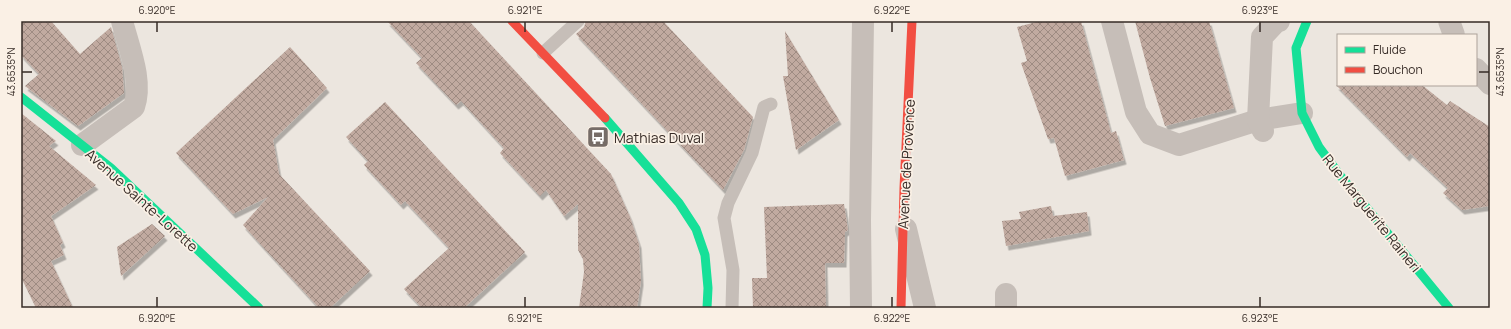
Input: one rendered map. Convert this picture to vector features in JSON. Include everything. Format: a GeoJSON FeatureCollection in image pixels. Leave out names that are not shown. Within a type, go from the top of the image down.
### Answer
{"type":"FeatureCollection","features":[{"type":"Feature","properties":{"kind":"street"},"geometry":{"type":"LineString","coordinates":[[82,145],[134,108],[136,102],[138,84],[122,21]]}},
{"type":"Feature","properties":{"kind":"street"},"geometry":{"type":"LineString","coordinates":[[512,21],[597,109],[679,203],[696,229],[705,255],[708,288],[707,308]]}},
{"type":"Feature","properties":{"kind":"street"},"geometry":{"type":"LineString","coordinates":[[861,308],[860,220],[863,21]]}},
{"type":"Feature","properties":{"kind":"street","name":"Avenue de Provence"},"geometry":{"type":"LineString","coordinates":[[901,308],[903,215],[912,21]]}},
{"type":"Feature","properties":{"kind":"street"},"geometry":{"type":"LineString","coordinates":[[1112,21],[1136,112],[1150,134],[1179,145],[1261,125],[1302,113],[1296,48],[1307,21]]}},
{"type":"Feature","properties":{"kind":"street"},"geometry":{"type":"LineString","coordinates":[[1261,125],[1262,37],[1276,22],[1279,21]]}},
{"type":"Feature","properties":{"kind":"street"},"geometry":{"type":"LineString","coordinates":[[1449,21],[1454,34]]}},
{"type":"Feature","properties":{"kind":"street"},"geometry":{"type":"LineString","coordinates":[[1477,71],[1490,84]]}},
{"type":"Feature","properties":{"kind":"street","name":"Avenue Sainte-Lorette"},"geometry":{"type":"LineString","coordinates":[[21,98],[111,168],[259,308]]}},
{"type":"Feature","properties":{"kind":"street","name":"Rue Marguerite Raineri"},"geometry":{"type":"LineString","coordinates":[[1302,113],[1320,148],[1339,174],[1449,308]]}},
{"type":"Feature","properties":{"kind":"street"},"geometry":{"type":"LineString","coordinates":[[903,215],[925,308]]}},
{"type":"Feature","properties":{"kind":"lane"},"geometry":{"type":"LineString","coordinates":[[543,53],[578,21]]}},
{"type":"Feature","properties":{"kind":"lane"},"geometry":{"type":"LineString","coordinates":[[732,308],[733,270],[724,218],[728,203],[752,153],[764,108],[771,104]]}},
{"type":"Feature","properties":{"kind":"building"},"geometry":{"type":"Polygon","coordinates":[[[21,21],[51,21],[80,54],[111,27],[122,67],[124,93],[78,126],[25,86],[39,74],[21,55],[21,21]]]}},
{"type":"Feature","properties":{"kind":"building"},"geometry":{"type":"Polygon","coordinates":[[[387,21],[469,21],[611,174],[630,217],[639,244],[641,281],[637,308],[579,308],[584,272],[583,259],[578,250],[578,204],[564,216],[546,190],[540,196],[500,153],[504,148],[461,101],[456,105],[416,63],[422,58],[387,21]]]}},
{"type":"Feature","properties":{"kind":"building"},"geometry":{"type":"Polygon","coordinates":[[[586,21],[663,21],[753,117],[744,150],[723,190],[576,34],[584,27],[586,21]]]}},
{"type":"Feature","properties":{"kind":"building"},"geometry":{"type":"Polygon","coordinates":[[[1040,21],[1081,21],[1111,133],[1116,131],[1124,160],[1065,176],[1054,138],[1048,139],[1021,63],[1027,61],[1017,27],[1040,21]]]}},
{"type":"Feature","properties":{"kind":"building"},"geometry":{"type":"Polygon","coordinates":[[[1135,21],[1209,21],[1234,108],[1165,126],[1150,78],[1135,21]]]}},
{"type":"Feature","properties":{"kind":"building"},"geometry":{"type":"Polygon","coordinates":[[[785,31],[839,120],[796,150],[783,76],[788,76],[785,31]]]}},
{"type":"Feature","properties":{"kind":"building"},"geometry":{"type":"Polygon","coordinates":[[[290,47],[327,88],[273,140],[279,174],[370,271],[330,308],[319,308],[243,225],[268,197],[233,214],[176,153],[290,47]]]}},
{"type":"Feature","properties":{"kind":"building"},"geometry":{"type":"Polygon","coordinates":[[[1336,85],[1423,86],[1447,105],[1450,101],[1490,127],[1490,206],[1462,210],[1443,193],[1448,188],[1410,153],[1407,157],[1336,85]]]}},
{"type":"Feature","properties":{"kind":"building"},"geometry":{"type":"Polygon","coordinates":[[[385,102],[525,252],[464,308],[422,308],[404,289],[449,248],[405,201],[401,205],[364,165],[368,161],[346,137],[385,102]]]}},
{"type":"Feature","properties":{"kind":"building"},"geometry":{"type":"Polygon","coordinates":[[[21,113],[56,141],[49,146],[96,185],[51,216],[63,243],[60,245],[64,255],[51,261],[73,308],[36,308],[21,277],[21,113]]]}},
{"type":"Feature","properties":{"kind":"building"},"geometry":{"type":"Polygon","coordinates":[[[844,204],[848,230],[845,232],[844,263],[825,263],[826,308],[753,308],[752,278],[767,278],[764,207],[844,204]]]}},
{"type":"Feature","properties":{"kind":"building"},"geometry":{"type":"Polygon","coordinates":[[[1051,206],[1053,216],[1087,212],[1089,231],[1006,246],[1002,221],[1021,219],[1019,212],[1051,206]]]}},
{"type":"Feature","properties":{"kind":"building"},"geometry":{"type":"Polygon","coordinates":[[[152,224],[165,236],[121,276],[117,247],[152,224]]]}},
{"type":"Feature","properties":{"kind":"traffic: fast"},"geometry":{"type":"LineString","coordinates":[[1307,21],[1296,48],[1302,113],[1319,147],[1339,174],[1449,308]]}},
{"type":"Feature","properties":{"kind":"traffic: fast"},"geometry":{"type":"LineString","coordinates":[[21,97],[111,168],[259,308]]}},
{"type":"Feature","properties":{"kind":"traffic: fast"},"geometry":{"type":"LineString","coordinates":[[605,118],[679,203],[696,229],[705,255],[708,288],[707,308]]}},
{"type":"Feature","properties":{"kind":"traffic: jam"},"geometry":{"type":"LineString","coordinates":[[512,21],[605,118]]}},
{"type":"Feature","properties":{"kind":"traffic: jam"},"geometry":{"type":"LineString","coordinates":[[901,308],[904,188],[912,21]]}},
{"type":"Feature","properties":{"kind":"place","name":"Mathias Duval"},"geometry":{"type":"Point","coordinates":[598,137]}}]}
